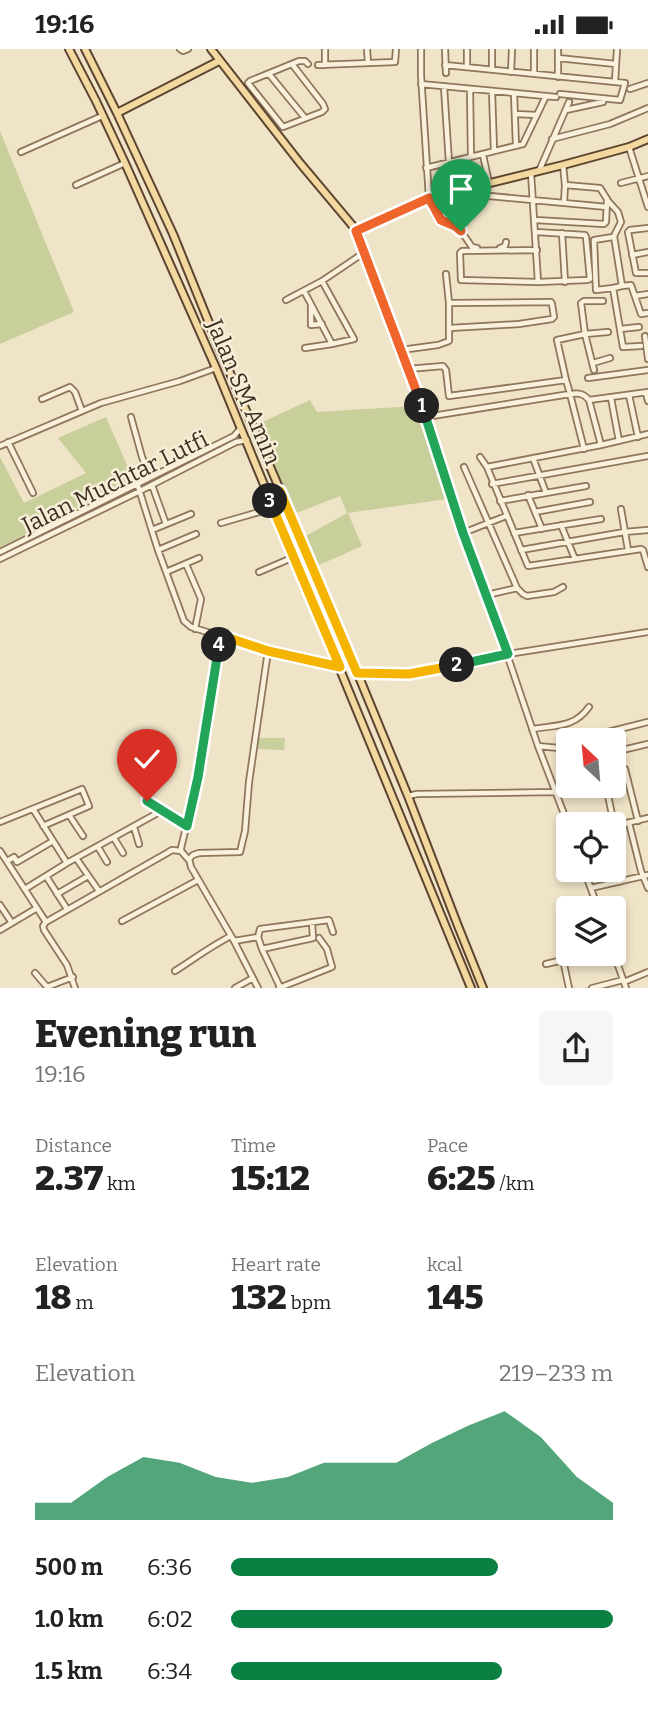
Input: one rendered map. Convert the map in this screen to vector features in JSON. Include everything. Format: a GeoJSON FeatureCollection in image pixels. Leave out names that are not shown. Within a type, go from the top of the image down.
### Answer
{"type":"FeatureCollection","features":[{"type":"Feature","properties":{"kind":"main road","name":"Jalan SM Amin"},"geometry":{"type":"LineString","coordinates":[[69,49],[125,163],[216,367],[471,988]]}},
{"type":"Feature","properties":{"kind":"main road","name":"Jalan SM Amin"},"geometry":{"type":"LineString","coordinates":[[85,49],[173,234],[408,796],[481,987]]}},
{"type":"Feature","properties":{"kind":"main road"},"geometry":{"type":"LineString","coordinates":[[211,49],[264,111],[356,231],[429,198],[563,165],[648,139]]}},
{"type":"Feature","properties":{"kind":"main road"},"geometry":{"type":"LineString","coordinates":[[117,113],[219,61]]}},
{"type":"Feature","properties":{"kind":"main road"},"geometry":{"type":"LineString","coordinates":[[269,497],[280,491]]}},
{"type":"Feature","properties":{"kind":"street"},"geometry":{"type":"LineString","coordinates":[[180,49],[188,49]]}},
{"type":"Feature","properties":{"kind":"street"},"geometry":{"type":"LineString","coordinates":[[325,49],[325,65]]}},
{"type":"Feature","properties":{"kind":"street"},"geometry":{"type":"LineString","coordinates":[[367,49],[368,64]]}},
{"type":"Feature","properties":{"kind":"street"},"geometry":{"type":"LineString","coordinates":[[318,65],[395,62],[396,49]]}},
{"type":"Feature","properties":{"kind":"street"},"geometry":{"type":"LineString","coordinates":[[421,49],[429,198],[441,220],[461,231],[472,247],[503,248],[506,242]]}},
{"type":"Feature","properties":{"kind":"street"},"geometry":{"type":"LineString","coordinates":[[445,49],[446,73]]}},
{"type":"Feature","properties":{"kind":"street"},"geometry":{"type":"LineString","coordinates":[[467,49],[467,68]]}},
{"type":"Feature","properties":{"kind":"street"},"geometry":{"type":"LineString","coordinates":[[492,49],[492,69]]}},
{"type":"Feature","properties":{"kind":"street"},"geometry":{"type":"LineString","coordinates":[[511,72],[512,49]]}},
{"type":"Feature","properties":{"kind":"street"},"geometry":{"type":"LineString","coordinates":[[534,49],[534,74]]}},
{"type":"Feature","properties":{"kind":"street"},"geometry":{"type":"LineString","coordinates":[[558,49],[558,77]]}},
{"type":"Feature","properties":{"kind":"street"},"geometry":{"type":"LineString","coordinates":[[615,82],[617,49]]}},
{"type":"Feature","properties":{"kind":"street"},"geometry":{"type":"LineString","coordinates":[[558,58],[616,64]]}},
{"type":"Feature","properties":{"kind":"street"},"geometry":{"type":"LineString","coordinates":[[292,64],[324,107],[322,112],[283,127],[264,111],[248,83],[292,64],[302,61],[309,64]]}},
{"type":"Feature","properties":{"kind":"street"},"geometry":{"type":"LineString","coordinates":[[421,84],[620,100],[625,83],[445,65]]}},
{"type":"Feature","properties":{"kind":"street"},"geometry":{"type":"LineString","coordinates":[[270,74],[305,118]]}},
{"type":"Feature","properties":{"kind":"street"},"geometry":{"type":"LineString","coordinates":[[631,89],[648,83]]}},
{"type":"Feature","properties":{"kind":"street"},"geometry":{"type":"LineString","coordinates":[[444,87],[449,163]]}},
{"type":"Feature","properties":{"kind":"street"},"geometry":{"type":"LineString","coordinates":[[470,89],[471,157]]}},
{"type":"Feature","properties":{"kind":"street"},"geometry":{"type":"LineString","coordinates":[[492,91],[494,151]]}},
{"type":"Feature","properties":{"kind":"street"},"geometry":{"type":"LineString","coordinates":[[514,93],[516,146]]}},
{"type":"Feature","properties":{"kind":"street"},"geometry":{"type":"LineString","coordinates":[[426,168],[523,143],[546,96]]}},
{"type":"Feature","properties":{"kind":"street"},"geometry":{"type":"LineString","coordinates":[[538,282],[535,172],[569,102]]}},
{"type":"Feature","properties":{"kind":"street"},"geometry":{"type":"LineString","coordinates":[[565,110],[603,102]]}},
{"type":"Feature","properties":{"kind":"street"},"geometry":{"type":"LineString","coordinates":[[552,139],[610,124],[648,109]]}},
{"type":"Feature","properties":{"kind":"street"},"geometry":{"type":"LineString","coordinates":[[514,114],[537,115]]}},
{"type":"Feature","properties":{"kind":"street"},"geometry":{"type":"LineString","coordinates":[[20,152],[102,115]]}},
{"type":"Feature","properties":{"kind":"street"},"geometry":{"type":"LineString","coordinates":[[629,147],[648,207]]}},
{"type":"Feature","properties":{"kind":"street"},"geometry":{"type":"LineString","coordinates":[[483,155],[489,184]]}},
{"type":"Feature","properties":{"kind":"street"},"geometry":{"type":"LineString","coordinates":[[76,185],[125,163]]}},
{"type":"Feature","properties":{"kind":"street"},"geometry":{"type":"LineString","coordinates":[[563,165],[564,203]]}},
{"type":"Feature","properties":{"kind":"street"},"geometry":{"type":"LineString","coordinates":[[621,183],[648,176]]}},
{"type":"Feature","properties":{"kind":"street"},"geometry":{"type":"LineString","coordinates":[[535,220],[602,225],[606,222],[606,195],[600,188],[565,185]]}},
{"type":"Feature","properties":{"kind":"street"},"geometry":{"type":"LineString","coordinates":[[455,192],[564,203],[607,204],[618,212],[621,222],[614,237],[622,286]]}},
{"type":"Feature","properties":{"kind":"street"},"geometry":{"type":"LineString","coordinates":[[648,227],[628,232],[636,274],[648,273]]}},
{"type":"Feature","properties":{"kind":"street"},"geometry":{"type":"LineString","coordinates":[[356,231],[426,417],[463,533],[563,812]]}},
{"type":"Feature","properties":{"kind":"street"},"geometry":{"type":"LineString","coordinates":[[536,232],[583,234],[586,237],[590,279],[565,282],[461,280],[461,251],[537,250]]}},
{"type":"Feature","properties":{"kind":"street"},"geometry":{"type":"LineString","coordinates":[[562,233],[565,282]]}},
{"type":"Feature","properties":{"kind":"street"},"geometry":{"type":"LineString","coordinates":[[614,237],[594,240],[596,290],[631,285],[641,314],[648,313]]}},
{"type":"Feature","properties":{"kind":"street"},"geometry":{"type":"LineString","coordinates":[[286,300],[322,281],[365,252]]}},
{"type":"Feature","properties":{"kind":"street"},"geometry":{"type":"LineString","coordinates":[[632,255],[648,252]]}},
{"type":"Feature","properties":{"kind":"street"},"geometry":{"type":"LineString","coordinates":[[401,350],[449,341],[446,274]]}},
{"type":"Feature","properties":{"kind":"street"},"geometry":{"type":"LineString","coordinates":[[305,348],[354,340],[322,281]]}},
{"type":"Feature","properties":{"kind":"street"},"geometry":{"type":"LineString","coordinates":[[447,282],[453,281]]}},
{"type":"Feature","properties":{"kind":"street"},"geometry":{"type":"LineString","coordinates":[[612,288],[623,347],[641,346]]}},
{"type":"Feature","properties":{"kind":"street"},"geometry":{"type":"LineString","coordinates":[[304,291],[332,344]]}},
{"type":"Feature","properties":{"kind":"street"},"geometry":{"type":"LineString","coordinates":[[635,296],[648,293]]}},
{"type":"Feature","properties":{"kind":"street"},"geometry":{"type":"LineString","coordinates":[[594,370],[581,303],[603,301]]}},
{"type":"Feature","properties":{"kind":"street"},"geometry":{"type":"LineString","coordinates":[[449,303],[551,302],[554,317],[519,324],[450,328]]}},
{"type":"Feature","properties":{"kind":"street"},"geometry":{"type":"LineString","coordinates":[[311,304],[311,325],[321,324]]}},
{"type":"Feature","properties":{"kind":"street"},"geometry":{"type":"LineString","coordinates":[[620,329],[639,327]]}},
{"type":"Feature","properties":{"kind":"street"},"geometry":{"type":"LineString","coordinates":[[584,449],[557,340],[608,332]]}},
{"type":"Feature","properties":{"kind":"street"},"geometry":{"type":"LineString","coordinates":[[645,336],[648,359]]}},
{"type":"Feature","properties":{"kind":"street"},"geometry":{"type":"LineString","coordinates":[[593,363],[610,358]]}},
{"type":"Feature","properties":{"kind":"street"},"geometry":{"type":"LineString","coordinates":[[408,369],[443,366],[446,370],[449,396],[566,380]]}},
{"type":"Feature","properties":{"kind":"street"},"geometry":{"type":"LineString","coordinates":[[0,446],[101,403],[180,381],[216,367]]}},
{"type":"Feature","properties":{"kind":"street"},"geometry":{"type":"LineString","coordinates":[[588,378],[648,370]]}},
{"type":"Feature","properties":{"kind":"street"},"geometry":{"type":"LineString","coordinates":[[43,398],[70,387],[75,392],[82,411]]}},
{"type":"Feature","properties":{"kind":"street"},"geometry":{"type":"LineString","coordinates":[[426,417],[569,392],[581,393],[589,400],[601,445]]}},
{"type":"Feature","properties":{"kind":"street"},"geometry":{"type":"LineString","coordinates":[[589,400],[647,392],[648,401]]}},
{"type":"Feature","properties":{"kind":"street"},"geometry":{"type":"LineString","coordinates":[[629,395],[638,437]]}},
{"type":"Feature","properties":{"kind":"street"},"geometry":{"type":"LineString","coordinates":[[611,398],[619,441]]}},
{"type":"Feature","properties":{"kind":"street"},"geometry":{"type":"LineString","coordinates":[[131,417],[150,477]]}},
{"type":"Feature","properties":{"kind":"street","name":"Jalan Muchtar Lutfi"},"geometry":{"type":"LineString","coordinates":[[0,552],[234,436],[242,428]]}},
{"type":"Feature","properties":{"kind":"street"},"geometry":{"type":"LineString","coordinates":[[487,467],[648,434]]}},
{"type":"Feature","properties":{"kind":"street","name":"Jalan Muchtar Lutfi"},"geometry":{"type":"LineString","coordinates":[[0,559],[236,442],[247,440]]}},
{"type":"Feature","properties":{"kind":"street"},"geometry":{"type":"LineString","coordinates":[[8,442],[33,493]]}},
{"type":"Feature","properties":{"kind":"street"},"geometry":{"type":"LineString","coordinates":[[492,484],[648,456]]}},
{"type":"Feature","properties":{"kind":"street"},"geometry":{"type":"LineString","coordinates":[[480,457],[487,467],[529,568],[643,549],[648,567]]}},
{"type":"Feature","properties":{"kind":"street"},"geometry":{"type":"LineString","coordinates":[[533,458],[546,493]]}},
{"type":"Feature","properties":{"kind":"street"},"geometry":{"type":"LineString","coordinates":[[464,467],[517,588],[527,596],[554,592],[563,587]]}},
{"type":"Feature","properties":{"kind":"street"},"geometry":{"type":"LineString","coordinates":[[137,483],[158,550],[187,625],[268,651],[340,667]]}},
{"type":"Feature","properties":{"kind":"street"},"geometry":{"type":"LineString","coordinates":[[152,485],[166,524]]}},
{"type":"Feature","properties":{"kind":"street"},"geometry":{"type":"LineString","coordinates":[[500,501],[586,486]]}},
{"type":"Feature","properties":{"kind":"street"},"geometry":{"type":"LineString","coordinates":[[528,495],[542,529]]}},
{"type":"Feature","properties":{"kind":"street"},"geometry":{"type":"LineString","coordinates":[[535,512],[590,502]]}},
{"type":"Feature","properties":{"kind":"street"},"geometry":{"type":"LineString","coordinates":[[221,523],[273,508]]}},
{"type":"Feature","properties":{"kind":"street"},"geometry":{"type":"LineString","coordinates":[[621,509],[628,550]]}},
{"type":"Feature","properties":{"kind":"street"},"geometry":{"type":"LineString","coordinates":[[152,530],[191,514]]}},
{"type":"Feature","properties":{"kind":"street"},"geometry":{"type":"LineString","coordinates":[[463,533],[506,516]]}},
{"type":"Feature","properties":{"kind":"street"},"geometry":{"type":"LineString","coordinates":[[514,533],[601,519]]}},
{"type":"Feature","properties":{"kind":"street"},"geometry":{"type":"LineString","coordinates":[[561,525],[575,559]]}},
{"type":"Feature","properties":{"kind":"street"},"geometry":{"type":"LineString","coordinates":[[521,550],[648,530]]}},
{"type":"Feature","properties":{"kind":"street"},"geometry":{"type":"LineString","coordinates":[[158,550],[195,534]]}},
{"type":"Feature","properties":{"kind":"street"},"geometry":{"type":"LineString","coordinates":[[259,572],[294,557]]}},
{"type":"Feature","properties":{"kind":"street"},"geometry":{"type":"LineString","coordinates":[[166,572],[200,558]]}},
{"type":"Feature","properties":{"kind":"street"},"geometry":{"type":"LineString","coordinates":[[186,564],[201,599],[195,629]]}},
{"type":"Feature","properties":{"kind":"street"},"geometry":{"type":"LineString","coordinates":[[487,595],[517,588]]}},
{"type":"Feature","properties":{"kind":"street"},"geometry":{"type":"LineString","coordinates":[[357,673],[409,674],[508,654],[648,632]]}},
{"type":"Feature","properties":{"kind":"street"},"geometry":{"type":"LineString","coordinates":[[181,851],[198,777],[220,635]]}},
{"type":"Feature","properties":{"kind":"street"},"geometry":{"type":"LineString","coordinates":[[189,859],[199,853],[240,852],[242,847],[268,651]]}},
{"type":"Feature","properties":{"kind":"street"},"geometry":{"type":"LineString","coordinates":[[532,729],[572,723],[589,707]]}},
{"type":"Feature","properties":{"kind":"street"},"geometry":{"type":"LineString","coordinates":[[624,728],[648,722]]}},
{"type":"Feature","properties":{"kind":"street"},"geometry":{"type":"LineString","coordinates":[[626,750],[648,744]]}},
{"type":"Feature","properties":{"kind":"street"},"geometry":{"type":"LineString","coordinates":[[538,746],[556,748]]}},
{"type":"Feature","properties":{"kind":"street"},"geometry":{"type":"LineString","coordinates":[[626,773],[638,821]]}},
{"type":"Feature","properties":{"kind":"street"},"geometry":{"type":"LineString","coordinates":[[0,822],[82,788],[90,805],[43,826]]}},
{"type":"Feature","properties":{"kind":"street"},"geometry":{"type":"LineString","coordinates":[[408,796],[555,792]]}},
{"type":"Feature","properties":{"kind":"street"},"geometry":{"type":"LineString","coordinates":[[147,801],[187,826]]}},
{"type":"Feature","properties":{"kind":"street"},"geometry":{"type":"LineString","coordinates":[[33,809],[67,863]]}},
{"type":"Feature","properties":{"kind":"street"},"geometry":{"type":"LineString","coordinates":[[25,889],[163,810]]}},
{"type":"Feature","properties":{"kind":"street"},"geometry":{"type":"LineString","coordinates":[[69,815],[83,836]]}},
{"type":"Feature","properties":{"kind":"street"},"geometry":{"type":"LineString","coordinates":[[626,823],[648,818]]}},
{"type":"Feature","properties":{"kind":"street"},"geometry":{"type":"LineString","coordinates":[[629,823],[648,888]]}},
{"type":"Feature","properties":{"kind":"street"},"geometry":{"type":"LineString","coordinates":[[134,827],[139,844]]}},
{"type":"Feature","properties":{"kind":"street"},"geometry":{"type":"LineString","coordinates":[[114,838],[123,853]]}},
{"type":"Feature","properties":{"kind":"street"},"geometry":{"type":"LineString","coordinates":[[7,861],[14,857],[18,862],[52,841]]}},
{"type":"Feature","properties":{"kind":"street"},"geometry":{"type":"LineString","coordinates":[[98,847],[107,862]]}},
{"type":"Feature","properties":{"kind":"street"},"geometry":{"type":"LineString","coordinates":[[75,988],[62,955],[43,926],[67,909],[172,851],[181,851],[189,859],[258,988]]}},
{"type":"Feature","properties":{"kind":"street"},"geometry":{"type":"LineString","coordinates":[[0,852],[46,922]]}},
{"type":"Feature","properties":{"kind":"street"},"geometry":{"type":"LineString","coordinates":[[76,858],[99,891]]}},
{"type":"Feature","properties":{"kind":"street"},"geometry":{"type":"LineString","coordinates":[[46,876],[67,909]]}},
{"type":"Feature","properties":{"kind":"street"},"geometry":{"type":"LineString","coordinates":[[57,894],[88,876]]}},
{"type":"Feature","properties":{"kind":"street"},"geometry":{"type":"LineString","coordinates":[[626,880],[645,876]]}},
{"type":"Feature","properties":{"kind":"street"},"geometry":{"type":"LineString","coordinates":[[122,921],[198,880]]}},
{"type":"Feature","properties":{"kind":"street"},"geometry":{"type":"LineString","coordinates":[[589,882],[593,896]]}},
{"type":"Feature","properties":{"kind":"street"},"geometry":{"type":"LineString","coordinates":[[591,888],[619,882]]}},
{"type":"Feature","properties":{"kind":"street"},"geometry":{"type":"LineString","coordinates":[[0,905],[12,923]]}},
{"type":"Feature","properties":{"kind":"street"},"geometry":{"type":"LineString","coordinates":[[0,930],[37,908]]}},
{"type":"Feature","properties":{"kind":"street"},"geometry":{"type":"LineString","coordinates":[[319,938],[327,949],[332,967],[280,987],[262,949],[258,937],[260,929],[329,920],[333,932]]}},
{"type":"Feature","properties":{"kind":"street"},"geometry":{"type":"LineString","coordinates":[[262,949],[313,938],[312,922]]}},
{"type":"Feature","properties":{"kind":"street"},"geometry":{"type":"LineString","coordinates":[[175,971],[211,947],[233,939],[258,937]]}},
{"type":"Feature","properties":{"kind":"street"},"geometry":{"type":"LineString","coordinates":[[546,964],[563,960],[569,988]]}},
{"type":"Feature","properties":{"kind":"street"},"geometry":{"type":"LineString","coordinates":[[618,966],[624,983]]}},
{"type":"Feature","properties":{"kind":"street"},"geometry":{"type":"LineString","coordinates":[[592,988],[624,983],[648,972]]}},
{"type":"Feature","properties":{"kind":"street"},"geometry":{"type":"LineString","coordinates":[[34,973],[47,988],[72,977]]}},
{"type":"Feature","properties":{"kind":"street"},"geometry":{"type":"LineString","coordinates":[[235,988],[253,978]]}},
{"type":"Feature","properties":{"kind":"green space"},"geometry":{"type":"Polygon","coordinates":[[[0,131],[74,312],[0,344],[0,131]]]}},
{"type":"Feature","properties":{"kind":"green space"},"geometry":{"type":"Polygon","coordinates":[[[310,400],[317,412],[415,406],[447,499],[348,513],[362,546],[317,566],[304,537],[347,513],[340,496],[294,514],[256,425],[310,400]]]}},
{"type":"Feature","properties":{"kind":"green space"},"geometry":{"type":"Polygon","coordinates":[[[106,417],[134,481],[0,547],[0,457],[24,503],[86,473],[58,438],[106,417]]]}},
{"type":"Feature","properties":{"kind":"green space"},"geometry":{"type":"Polygon","coordinates":[[[259,738],[285,738],[284,750],[258,749],[259,738]]]}},
{"type":"Feature","properties":{"kind":"route"},"geometry":{"type":"LineString","coordinates":[[147,801],[187,826],[198,777],[220,635],[268,651],[340,667],[269,497],[280,491],[357,673],[409,674],[508,654],[463,533],[426,417],[356,231],[429,198],[441,220],[461,231]]}}]}
